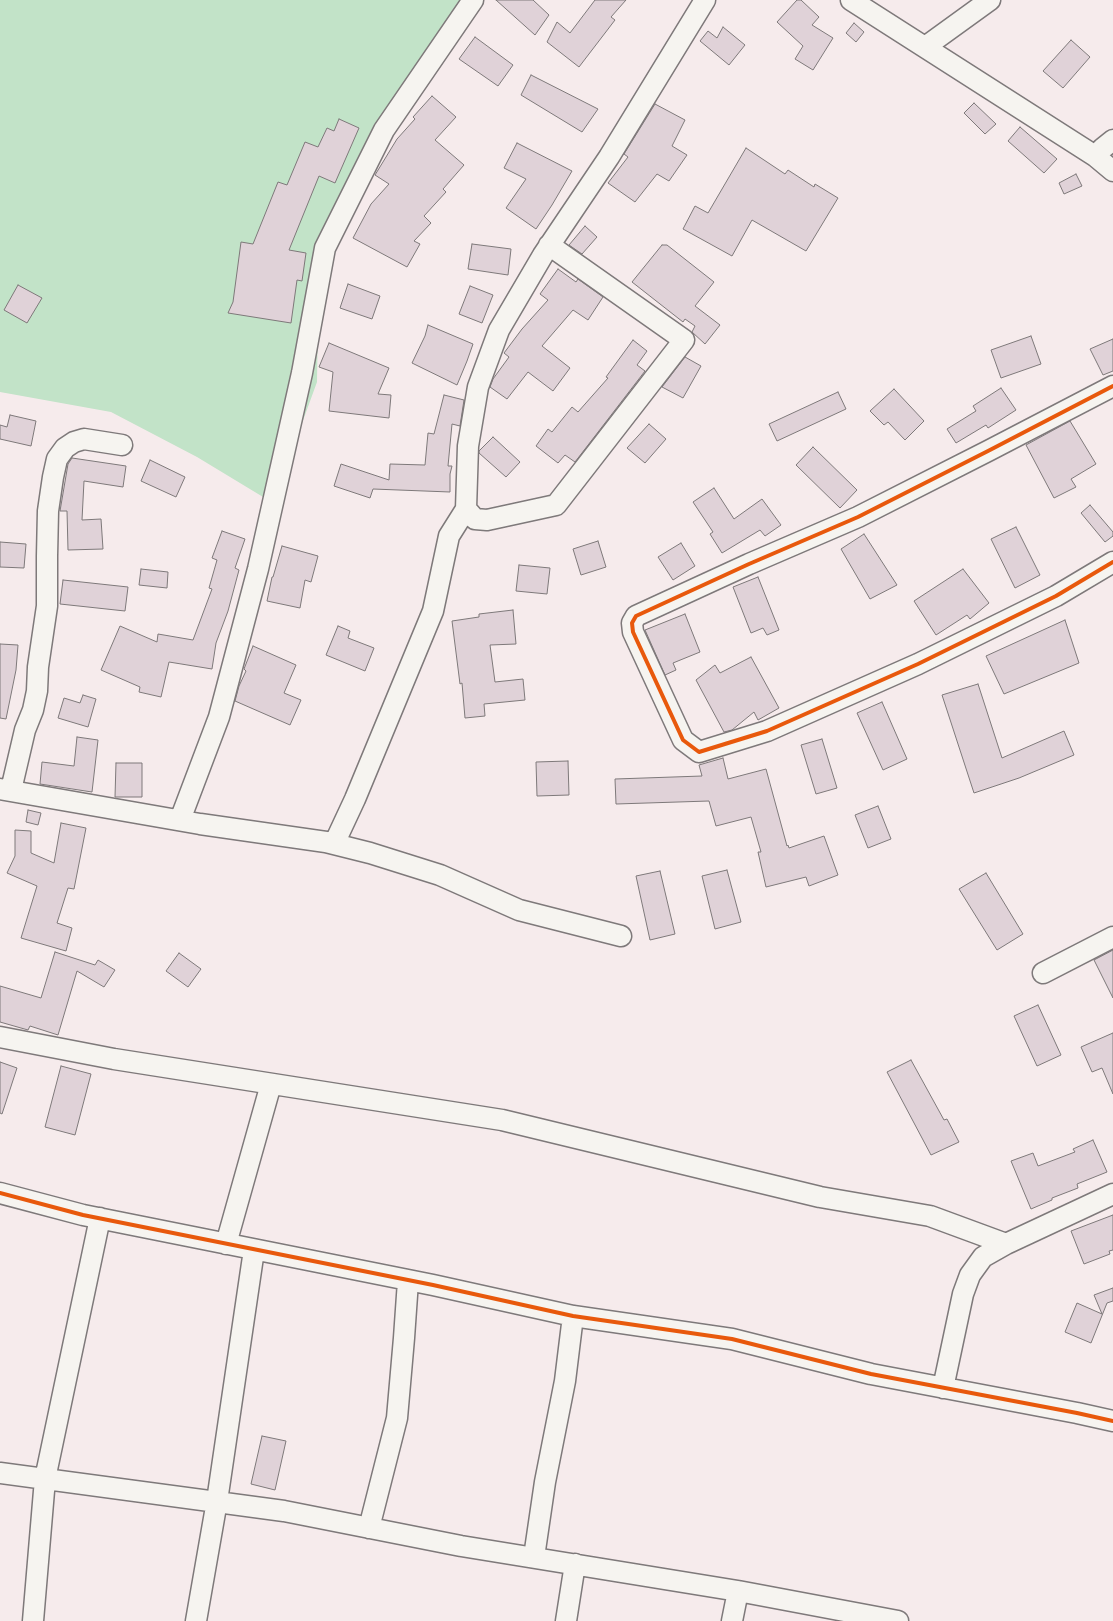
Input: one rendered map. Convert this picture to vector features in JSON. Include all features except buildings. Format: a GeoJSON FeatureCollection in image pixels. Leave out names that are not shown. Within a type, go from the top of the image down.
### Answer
{"type":"FeatureCollection","features":[{"type":"Feature","properties":{"kind":"street"},"geometry":{"type":"LineString","coordinates":[[334,844],[355,799],[433,611],[449,536],[466,509],[468,446],[478,387],[499,330],[550,245],[609,158],[705,0]]}},
{"type":"Feature","properties":{"kind":"street"},"geometry":{"type":"LineString","coordinates":[[852,0],[1095,156],[1113,171]]}},
{"type":"Feature","properties":{"kind":"street"},"geometry":{"type":"LineString","coordinates":[[925,48],[990,0]]}},
{"type":"Feature","properties":{"kind":"street"},"geometry":{"type":"LineString","coordinates":[[180,820],[219,717],[258,569],[302,372],[325,248],[384,130],[467,2]]}},
{"type":"Feature","properties":{"kind":"street"},"geometry":{"type":"LineString","coordinates":[[1095,156],[1113,140]]}},
{"type":"Feature","properties":{"kind":"street"},"geometry":{"type":"LineString","coordinates":[[466,509],[475,519],[487,520],[556,505],[684,340],[550,245]]}},
{"type":"Feature","properties":{"kind":"street"},"geometry":{"type":"LineString","coordinates":[[1113,386],[858,517],[749,564],[636,616],[632,623],[633,632],[682,740],[699,752],[767,731],[918,664],[1056,596],[1113,562]]}},
{"type":"Feature","properties":{"kind":"street"},"geometry":{"type":"LineString","coordinates":[[122,445],[84,439],[74,442],[65,448],[57,459],[48,511],[47,606],[38,667],[37,690],[33,710],[5,790],[180,820],[334,844],[370,853],[440,875],[519,910],[621,936]]}},
{"type":"Feature","properties":{"kind":"street"},"geometry":{"type":"LineString","coordinates":[[1043,973],[1113,937]]}},
{"type":"Feature","properties":{"kind":"street"},"geometry":{"type":"LineString","coordinates":[[0,1037],[114,1059],[502,1120],[820,1197],[930,1216],[1006,1244]]}},
{"type":"Feature","properties":{"kind":"street"},"geometry":{"type":"LineString","coordinates":[[226,1244],[271,1084]]}},
{"type":"Feature","properties":{"kind":"street"},"geometry":{"type":"LineString","coordinates":[[0,1193],[83,1215],[408,1280],[573,1316],[732,1339],[871,1374],[1077,1413],[1113,1422]]}},
{"type":"Feature","properties":{"kind":"street"},"geometry":{"type":"LineString","coordinates":[[943,1388],[963,1294],[970,1275],[983,1257],[1006,1244],[1113,1194]]}},
{"type":"Feature","properties":{"kind":"street"},"geometry":{"type":"LineString","coordinates":[[33,1621],[45,1479],[100,1218]]}},
{"type":"Feature","properties":{"kind":"street"},"geometry":{"type":"LineString","coordinates":[[196,1621],[217,1501],[254,1250]]}},
{"type":"Feature","properties":{"kind":"street"},"geometry":{"type":"LineString","coordinates":[[369,1528],[397,1418],[408,1280]]}},
{"type":"Feature","properties":{"kind":"street"},"geometry":{"type":"LineString","coordinates":[[534,1558],[545,1482],[565,1381],[573,1316]]}},
{"type":"Feature","properties":{"kind":"street"},"geometry":{"type":"LineString","coordinates":[[0,1473],[217,1501],[284,1512],[461,1546],[738,1591],[893,1621]]}},
{"type":"Feature","properties":{"kind":"street"},"geometry":{"type":"LineString","coordinates":[[566,1621],[575,1564]]}},
{"type":"Feature","properties":{"kind":"street"},"geometry":{"type":"LineString","coordinates":[[732,1621],[738,1591]]}},
{"type":"Feature","properties":{"kind":"green space"},"geometry":{"type":"Polygon","coordinates":[[[0,0],[470,0],[319,247],[317,382],[273,503],[197,457],[111,412],[0,392],[0,0]]]}},
{"type":"Feature","properties":{"kind":"cycle path"},"geometry":{"type":"LineString","coordinates":[[1113,386],[858,517],[749,564],[636,616],[632,623],[633,632],[683,740],[699,752],[767,731],[918,664],[1056,596],[1113,562]]}},
{"type":"Feature","properties":{"kind":"cycle path"},"geometry":{"type":"LineString","coordinates":[[0,1193],[83,1215],[433,1285],[573,1316],[732,1339],[871,1374],[1113,1421]]}}]}
